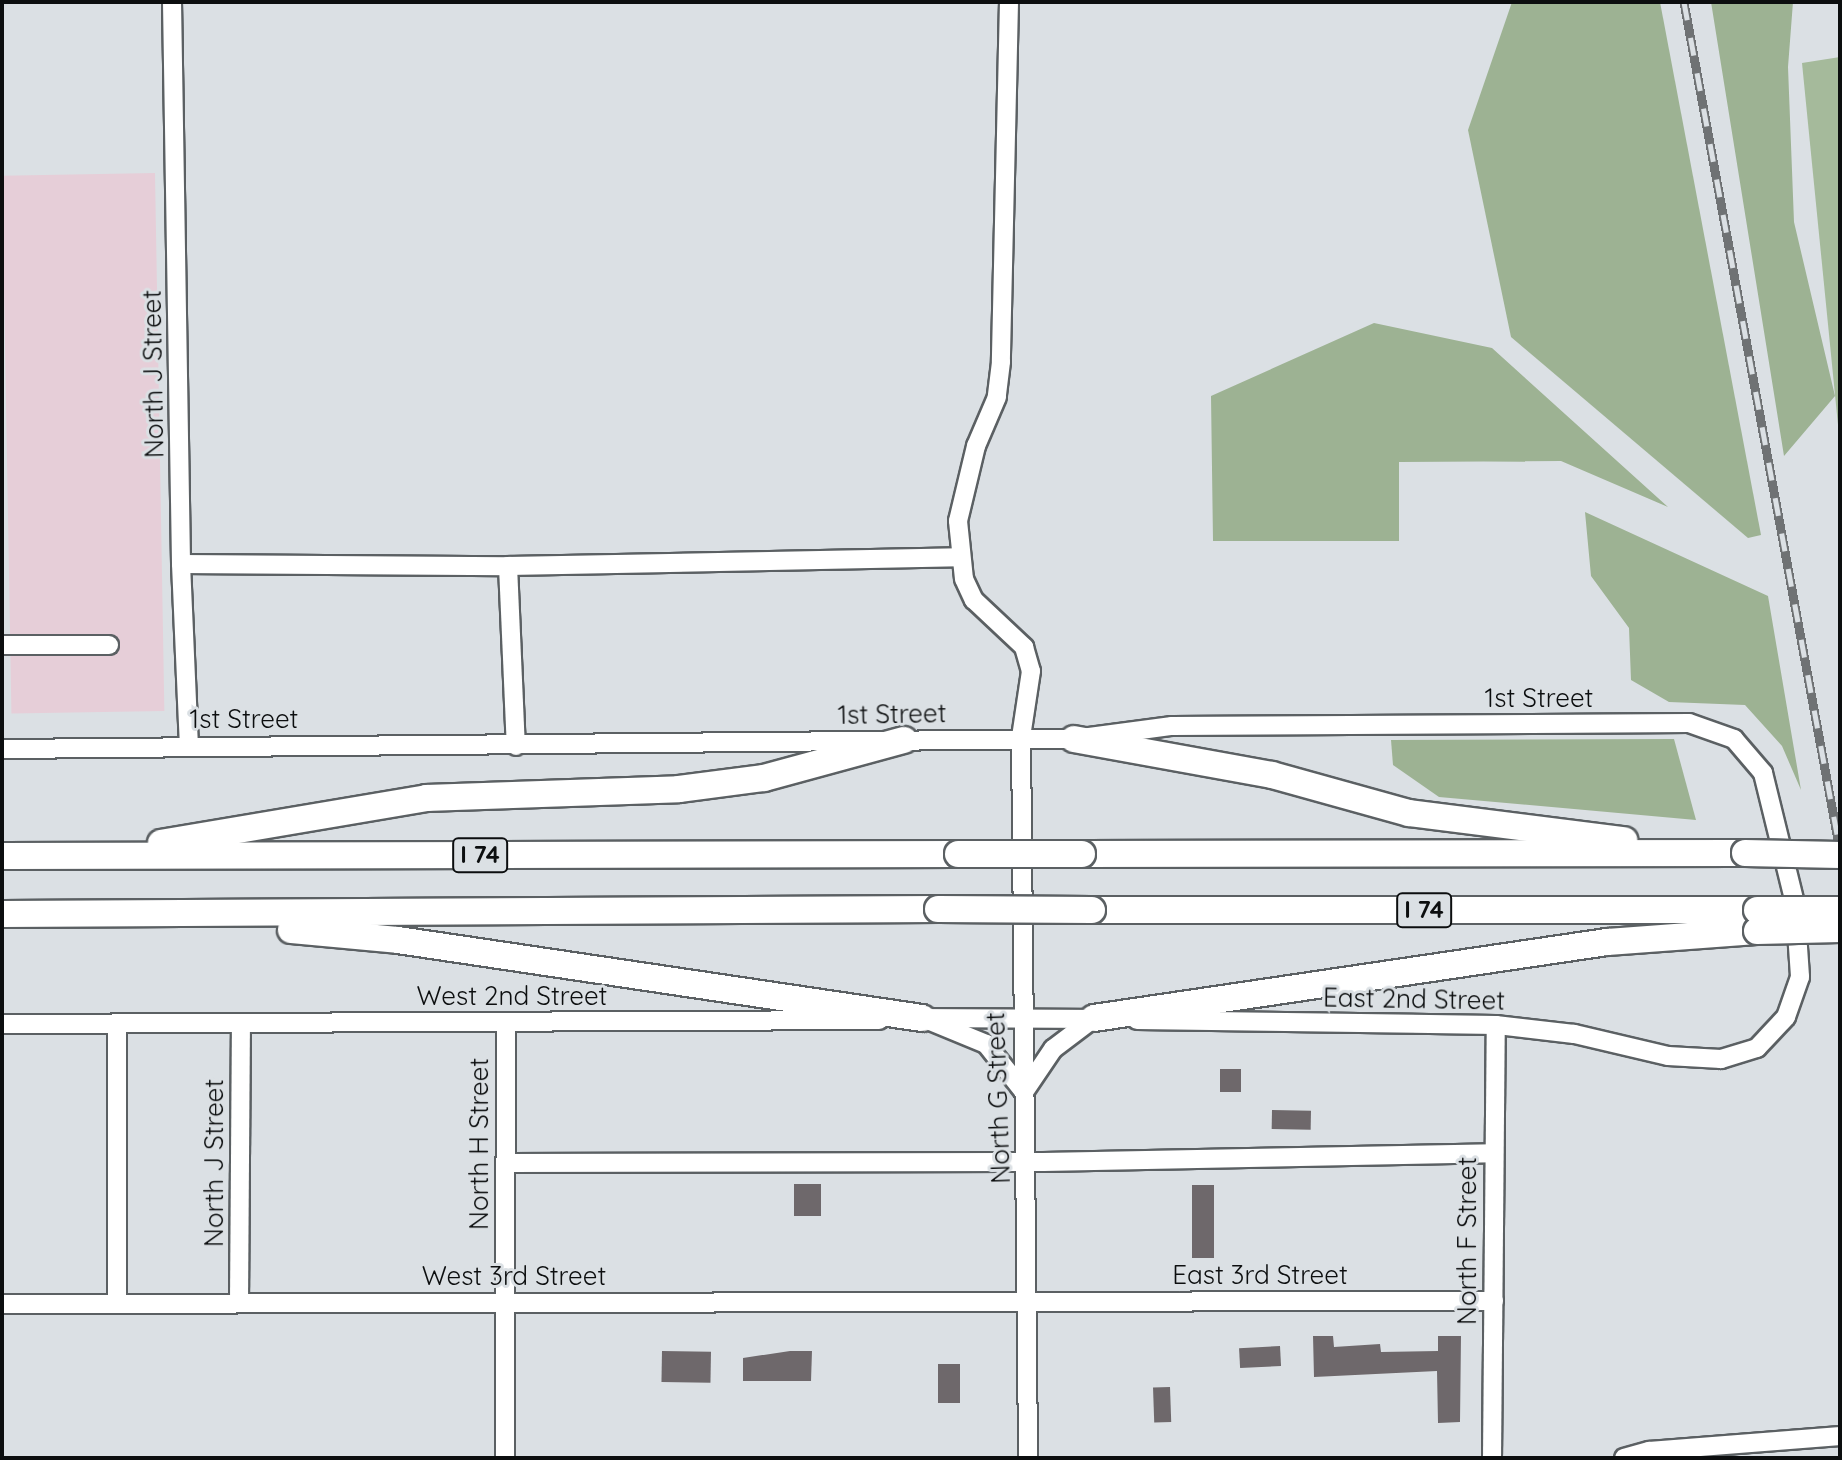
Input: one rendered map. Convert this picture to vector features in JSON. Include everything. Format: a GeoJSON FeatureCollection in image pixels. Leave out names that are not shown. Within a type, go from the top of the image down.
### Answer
{"type":"FeatureCollection","features":[{"type":"Feature","properties":{"kind":"highway"},"geometry":{"type":"LineString","coordinates":[[1074,739],[1272,775],[1409,813],[1706,853]]}},
{"type":"Feature","properties":{"kind":"highway"},"geometry":{"type":"LineString","coordinates":[[89,856],[426,798],[679,789],[764,778],[904,740]]}},
{"type":"Feature","properties":{"kind":"highway","name":"I 74"},"geometry":{"type":"LineString","coordinates":[[2,856],[1840,855]]}},
{"type":"Feature","properties":{"kind":"highway","name":"I 74"},"geometry":{"type":"LineString","coordinates":[[2,914],[156,916],[938,909],[1757,920],[1840,910]]}},
{"type":"Feature","properties":{"kind":"highway"},"geometry":{"type":"LineString","coordinates":[[156,916],[398,940],[922,1018]]}},
{"type":"Feature","properties":{"kind":"highway"},"geometry":{"type":"LineString","coordinates":[[1094,1018],[1757,920],[1840,929]]}},
{"type":"Feature","properties":{"kind":"street","name":"North J Street"},"geometry":{"type":"LineString","coordinates":[[172,2],[181,564],[189,745]]}},
{"type":"Feature","properties":{"kind":"street","name":"North G Street"},"geometry":{"type":"LineString","coordinates":[[1009,2],[1001,362],[997,397],[976,446],[958,521],[959,557],[974,600],[1024,647],[1031,671],[1021,737],[1021,1018],[1027,1162],[1028,1458]]}},
{"type":"Feature","properties":{"kind":"street"},"geometry":{"type":"LineString","coordinates":[[181,564],[508,566],[959,557]]}},
{"type":"Feature","properties":{"kind":"street"},"geometry":{"type":"LineString","coordinates":[[508,566],[516,746]]}},
{"type":"Feature","properties":{"kind":"street"},"geometry":{"type":"LineString","coordinates":[[2,645],[109,645]]}},
{"type":"Feature","properties":{"kind":"street","name":"1st Street"},"geometry":{"type":"LineString","coordinates":[[2,749],[189,745],[516,746],[1021,737],[1074,739],[1172,726],[1689,723],[1734,739],[1763,773],[1795,903],[1800,977],[1786,1017]]}},
{"type":"Feature","properties":{"kind":"street","name":"East 2nd Street"},"geometry":{"type":"LineString","coordinates":[[1021,1018],[1496,1025],[1574,1034],[1668,1056],[1721,1059],[1757,1048],[1786,1017]]}},
{"type":"Feature","properties":{"kind":"street"},"geometry":{"type":"LineString","coordinates":[[922,1018],[986,1044],[1024,1092],[1053,1049],[1094,1018]]}},
{"type":"Feature","properties":{"kind":"street","name":"West 2nd Street"},"geometry":{"type":"LineString","coordinates":[[2,1024],[826,1023],[922,1018],[1021,1018]]}},
{"type":"Feature","properties":{"kind":"street","name":"North H Street"},"geometry":{"type":"LineString","coordinates":[[505,1458],[506,1022]]}},
{"type":"Feature","properties":{"kind":"street"},"geometry":{"type":"LineString","coordinates":[[117,1023],[117,1304]]}},
{"type":"Feature","properties":{"kind":"street","name":"North J Street"},"geometry":{"type":"LineString","coordinates":[[239,1303],[241,1023]]}},
{"type":"Feature","properties":{"kind":"street","name":"North F Street"},"geometry":{"type":"LineString","coordinates":[[1492,1458],[1496,1025]]}},
{"type":"Feature","properties":{"kind":"street"},"geometry":{"type":"LineString","coordinates":[[506,1163],[1027,1162],[1493,1153]]}},
{"type":"Feature","properties":{"kind":"street","name":"East 3rd Street"},"geometry":{"type":"LineString","coordinates":[[1027,1302],[1494,1301]]}},
{"type":"Feature","properties":{"kind":"street","name":"West 3rd Street"},"geometry":{"type":"LineString","coordinates":[[2,1304],[1027,1302]]}},
{"type":"Feature","properties":{"kind":"street"},"geometry":{"type":"LineString","coordinates":[[1624,1458],[1649,1451],[1840,1436]]}},
{"type":"Feature","properties":{"kind":"shaded area"},"geometry":{"type":"Polygon","coordinates":[[[155,173],[164,711],[11,714],[2,176],[155,173]]]}},
{"type":"Feature","properties":{"kind":"green space"},"geometry":{"type":"Polygon","coordinates":[[[1512,2],[1660,2],[1761,535],[1748,538],[1511,337],[1468,130],[1512,2]]]}},
{"type":"Feature","properties":{"kind":"green space"},"geometry":{"type":"Polygon","coordinates":[[[1711,2],[1793,2],[1788,67],[1794,222],[1835,396],[1784,456],[1711,2]]]}},
{"type":"Feature","properties":{"kind":"green space"},"geometry":{"type":"Polygon","coordinates":[[[1840,57],[1840,445],[1802,63],[1840,57]]]}},
{"type":"Feature","properties":{"kind":"green space"},"geometry":{"type":"Polygon","coordinates":[[[1374,323],[1492,348],[1668,507],[1561,461],[1399,462],[1399,541],[1213,541],[1211,396],[1374,323]]]}},
{"type":"Feature","properties":{"kind":"green space"},"geometry":{"type":"Polygon","coordinates":[[[1585,512],[1768,596],[1801,790],[1782,746],[1745,705],[1669,702],[1631,680],[1629,628],[1591,576],[1585,512]]]}},
{"type":"Feature","properties":{"kind":"green space"},"geometry":{"type":"Polygon","coordinates":[[[1674,739],[1696,820],[1439,797],[1393,765],[1391,740],[1674,739]]]}},
{"type":"Feature","properties":{"kind":"building"},"geometry":{"type":"Polygon","coordinates":[[[1220,1069],[1241,1069],[1241,1092],[1220,1092],[1220,1069]]]}},
{"type":"Feature","properties":{"kind":"building"},"geometry":{"type":"Polygon","coordinates":[[[1272,1110],[1311,1111],[1311,1130],[1272,1129],[1272,1110]]]}},
{"type":"Feature","properties":{"kind":"building"},"geometry":{"type":"Polygon","coordinates":[[[794,1184],[821,1184],[821,1216],[794,1216],[794,1184]]]}},
{"type":"Feature","properties":{"kind":"building"},"geometry":{"type":"Polygon","coordinates":[[[1192,1185],[1214,1185],[1214,1258],[1192,1258],[1192,1185]]]}},
{"type":"Feature","properties":{"kind":"building"},"geometry":{"type":"Polygon","coordinates":[[[1313,1336],[1333,1336],[1334,1347],[1380,1344],[1381,1352],[1438,1351],[1438,1336],[1461,1336],[1460,1422],[1438,1423],[1437,1371],[1314,1377],[1313,1336]]]}},
{"type":"Feature","properties":{"kind":"building"},"geometry":{"type":"Polygon","coordinates":[[[1280,1346],[1281,1366],[1240,1368],[1239,1348],[1280,1346]]]}},
{"type":"Feature","properties":{"kind":"building"},"geometry":{"type":"Polygon","coordinates":[[[662,1351],[711,1352],[710,1383],[661,1382],[662,1351]]]}},
{"type":"Feature","properties":{"kind":"building"},"geometry":{"type":"Polygon","coordinates":[[[812,1351],[811,1381],[743,1381],[743,1358],[812,1351]]]}},
{"type":"Feature","properties":{"kind":"building"},"geometry":{"type":"Polygon","coordinates":[[[938,1364],[960,1364],[960,1403],[938,1403],[938,1364]]]}},
{"type":"Feature","properties":{"kind":"building"},"geometry":{"type":"Polygon","coordinates":[[[1170,1387],[1171,1422],[1154,1423],[1153,1388],[1170,1387]]]}},
{"type":"Feature","properties":{"kind":"railway"},"geometry":{"type":"LineString","coordinates":[[1684,2],[1840,850]]}}]}
